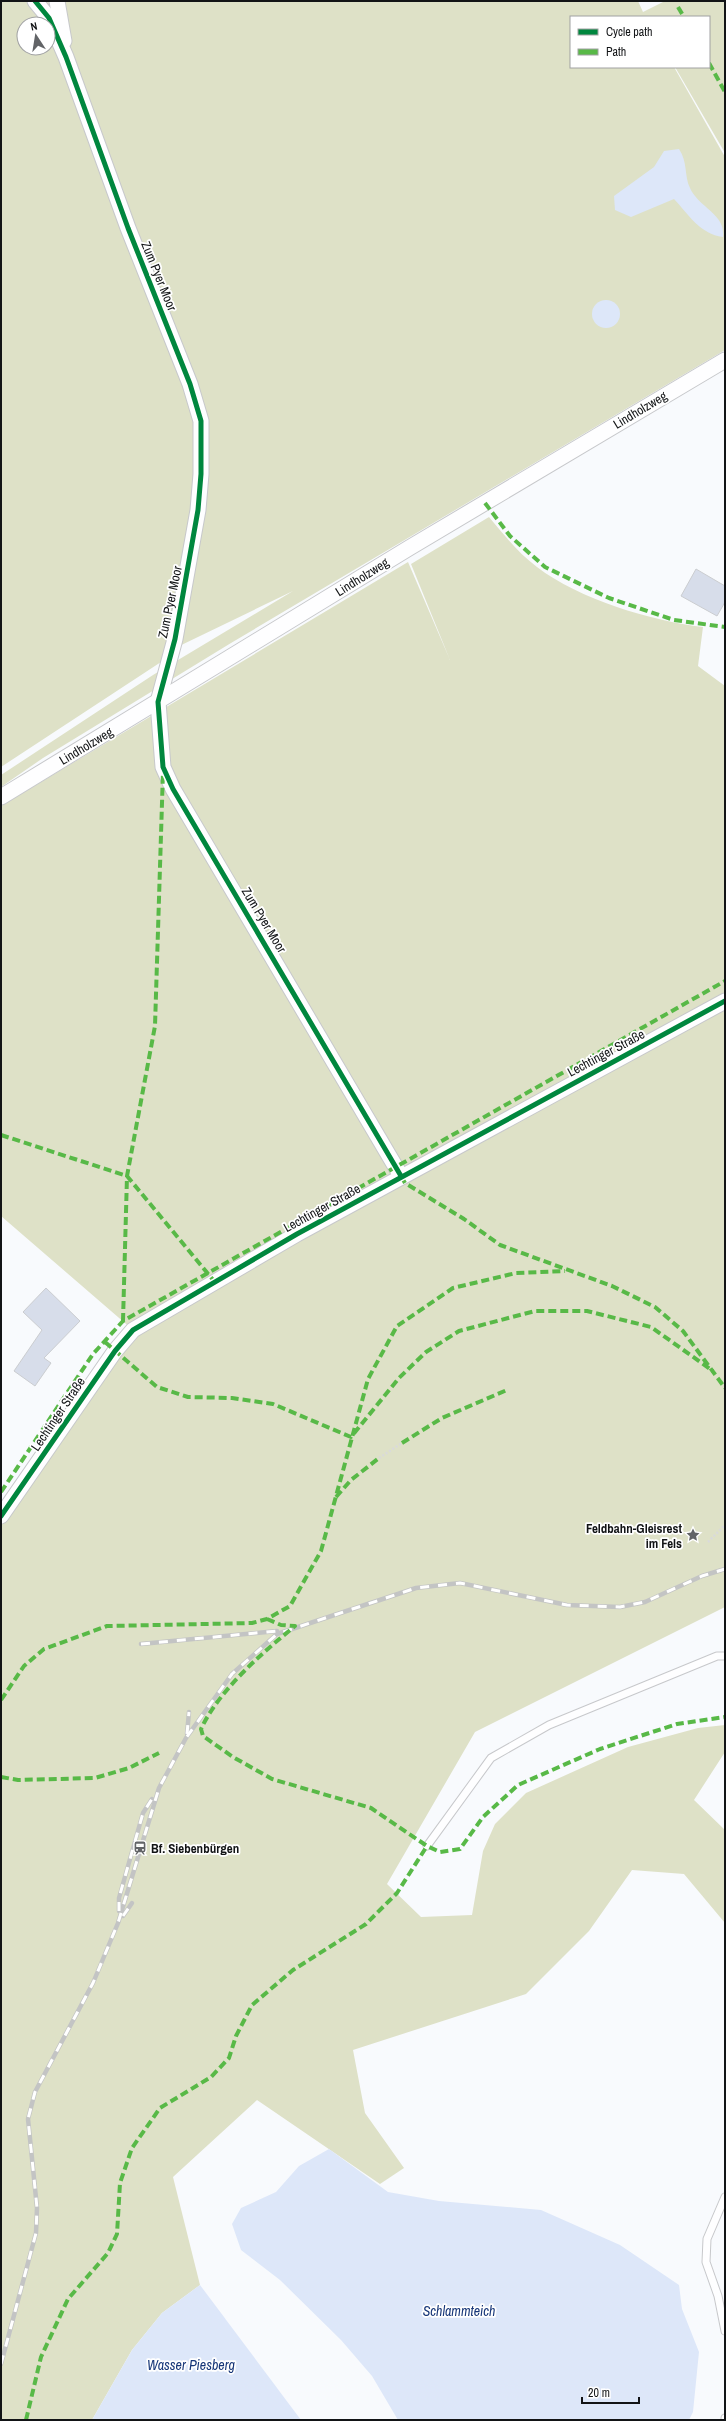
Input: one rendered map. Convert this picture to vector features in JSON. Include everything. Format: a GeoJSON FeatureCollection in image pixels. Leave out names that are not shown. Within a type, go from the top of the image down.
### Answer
{"type":"FeatureCollection","features":[{"type":"Feature","properties":{"kind":"street","name":"Zum Pyer Moor"},"geometry":{"type":"LineString","coordinates":[[35,1],[49,18],[66,57],[128,228],[190,384],[201,422],[201,474],[198,510],[175,639],[158,702],[163,767],[173,789],[401,1176]]}},
{"type":"Feature","properties":{"kind":"street","name":"Zum Pyer Moor"},"geometry":{"type":"LineString","coordinates":[[57,1],[62,24],[66,57]]}},
{"type":"Feature","properties":{"kind":"street","name":"Lindholzweg"},"geometry":{"type":"LineString","coordinates":[[1,797],[409,548],[725,360]]}},
{"type":"Feature","properties":{"kind":"street","name":"Lechtinger Straße"},"geometry":{"type":"LineString","coordinates":[[1,1516],[115,1351],[133,1330],[228,1273],[401,1176],[725,1001]]}},
{"type":"Feature","properties":{"kind":"lane"},"geometry":{"type":"LineString","coordinates":[[427,1846],[490,1758],[549,1725],[625,1696],[665,1676],[717,1656],[725,1656]]}},
{"type":"Feature","properties":{"kind":"lane"},"geometry":{"type":"LineString","coordinates":[[725,2197],[707,2239],[706,2262],[718,2296],[725,2331]]}},
{"type":"Feature","properties":{"kind":"path"},"geometry":{"type":"LineString","coordinates":[[379,1458],[402,1443]]}},
{"type":"Feature","properties":{"kind":"path"},"geometry":{"type":"LineString","coordinates":[[708,1542],[725,1526]]}},
{"type":"Feature","properties":{"kind":"green space"},"geometry":{"type":"Polygon","coordinates":[[[1,1],[638,1],[643,12],[665,1],[725,1],[725,153],[676,68],[710,68],[710,16],[570,16],[570,68],[675,68],[725,157],[725,350],[231,643],[43,758],[1,787],[1,775],[153,675],[293,591],[171,650],[161,662],[1,767],[1,1]]]}},
{"type":"Feature","properties":{"kind":"green space"},"geometry":{"type":"Polygon","coordinates":[[[489,517],[530,562],[554,579],[573,589],[616,607],[639,614],[661,620],[703,627],[698,666],[725,686],[725,1607],[475,1732],[387,1884],[421,1917],[472,1915],[483,1851],[495,1824],[526,1793],[628,1747],[698,1728],[725,1725],[725,1752],[694,1800],[725,1830],[725,1923],[684,1874],[632,1870],[589,1931],[526,1994],[353,2050],[365,2113],[404,2168],[380,2184],[257,2100],[173,2177],[200,2285],[162,2313],[132,2350],[92,2420],[1,2420],[1,1516],[133,1330],[1,1216],[1,806],[408,562],[450,660],[411,564],[489,517]]]}},
{"type":"Feature","properties":{"kind":"water"},"geometry":{"type":"Polygon","coordinates":[[[679,149],[684,159],[690,188],[694,195],[716,216],[723,229],[723,237],[701,228],[674,199],[631,217],[615,210],[614,196],[654,167],[664,151],[679,149]]]}},
{"type":"Feature","properties":{"kind":"water"},"geometry":{"type":"Polygon","coordinates":[[[606,300],[616,304],[620,314],[616,324],[606,328],[596,324],[592,314],[596,304],[606,300]]]}},
{"type":"Feature","properties":{"kind":"water","name":"Schlammteich"},"geometry":{"type":"Polygon","coordinates":[[[329,2149],[388,2192],[439,2201],[541,2210],[620,2245],[679,2285],[682,2309],[699,2352],[693,2412],[689,2420],[398,2420],[372,2376],[341,2340],[280,2280],[241,2250],[232,2224],[241,2208],[276,2192],[299,2166],[329,2149]]]}},
{"type":"Feature","properties":{"kind":"water","name":"Wasser Piesberg"},"geometry":{"type":"Polygon","coordinates":[[[200,2285],[301,2420],[92,2420],[132,2350],[162,2313],[200,2285]]]}},
{"type":"Feature","properties":{"kind":"building"},"geometry":{"type":"Polygon","coordinates":[[[696,569],[725,586],[725,602],[717,616],[681,596],[696,569]]]}},
{"type":"Feature","properties":{"kind":"building"},"geometry":{"type":"Polygon","coordinates":[[[46,1288],[80,1321],[44,1358],[51,1363],[35,1386],[14,1371],[42,1330],[23,1312],[46,1288]]]}},
{"type":"Feature","properties":{"kind":"railway"},"geometry":{"type":"LineString","coordinates":[[1,2364],[36,2233],[37,2208],[28,2119],[35,2092],[93,1983],[118,1923],[159,1788],[186,1738],[232,1674],[277,1634],[416,1588],[460,1583],[567,1605],[620,1607],[645,1602],[702,1576],[725,1569]]}},
{"type":"Feature","properties":{"kind":"railway"},"geometry":{"type":"LineString","coordinates":[[141,1644],[277,1631]]}},
{"type":"Feature","properties":{"kind":"railway"},"geometry":{"type":"LineString","coordinates":[[187,1734],[189,1712]]}},
{"type":"Feature","properties":{"kind":"railway"},"geometry":{"type":"LineString","coordinates":[[119,1911],[119,1898],[143,1813],[152,1799]]}},
{"type":"Feature","properties":{"kind":"railway"},"geometry":{"type":"LineString","coordinates":[[123,1916],[132,1903]]}},
{"type":"Feature","properties":{"kind":"marked path"},"geometry":{"type":"LineString","coordinates":[[678,7],[683,16]]}},
{"type":"Feature","properties":{"kind":"marked path"},"geometry":{"type":"LineString","coordinates":[[710,65],[725,92]]}},
{"type":"Feature","properties":{"kind":"marked path"},"geometry":{"type":"LineString","coordinates":[[485,503],[510,536],[545,567],[609,598],[674,620],[725,627]]}},
{"type":"Feature","properties":{"kind":"marked path"},"geometry":{"type":"LineString","coordinates":[[123,1321],[127,1176],[155,1026],[163,771]]}},
{"type":"Feature","properties":{"kind":"marked path"},"geometry":{"type":"LineString","coordinates":[[1,1492],[93,1354],[123,1321],[725,981]]}},
{"type":"Feature","properties":{"kind":"marked path"},"geometry":{"type":"LineString","coordinates":[[1,1135],[127,1176],[214,1281]]}},
{"type":"Feature","properties":{"kind":"marked path"},"geometry":{"type":"LineString","coordinates":[[401,1176],[405,1183],[464,1219],[500,1245],[612,1286],[655,1307],[683,1331],[725,1388]]}},
{"type":"Feature","properties":{"kind":"marked path"},"geometry":{"type":"LineString","coordinates":[[1,1700],[24,1666],[44,1649],[107,1626],[252,1623],[267,1619],[290,1606],[321,1551],[368,1379],[397,1326],[453,1288],[516,1273],[565,1271]]}},
{"type":"Feature","properties":{"kind":"marked path"},"geometry":{"type":"LineString","coordinates":[[105,1342],[157,1387],[188,1397],[232,1398],[273,1404],[351,1437],[399,1378],[426,1352],[459,1331],[535,1311],[587,1311],[651,1327],[713,1371]]}},
{"type":"Feature","properties":{"kind":"marked path"},"geometry":{"type":"LineString","coordinates":[[402,1443],[442,1418],[507,1390]]}},
{"type":"Feature","properties":{"kind":"marked path"},"geometry":{"type":"LineString","coordinates":[[336,1497],[351,1480],[379,1458]]}},
{"type":"Feature","properties":{"kind":"marked path"},"geometry":{"type":"LineString","coordinates":[[267,1619],[281,1625],[295,1626],[269,1648],[230,1686],[209,1714],[201,1729],[203,1736],[233,1757],[272,1779],[371,1808],[427,1846],[440,1852],[460,1849],[483,1817],[518,1785],[600,1749],[677,1724],[725,1717]]}},
{"type":"Feature","properties":{"kind":"marked path"},"geometry":{"type":"LineString","coordinates":[[1,1777],[18,1780],[95,1778],[129,1768],[159,1753]]}},
{"type":"Feature","properties":{"kind":"marked path"},"geometry":{"type":"LineString","coordinates":[[26,2420],[41,2357],[68,2299],[108,2253],[117,2234],[120,2183],[132,2148],[160,2108],[211,2077],[229,2058],[236,2036],[252,2005],[293,1970],[366,1924],[397,1893],[427,1846]]}},
{"type":"Feature","properties":{"kind":"cycle path"},"geometry":{"type":"LineString","coordinates":[[35,1],[49,18],[66,57],[128,228],[190,384],[201,421],[201,474],[198,510],[175,639],[158,702],[163,767],[173,789],[401,1176]]}},
{"type":"Feature","properties":{"kind":"cycle path"},"geometry":{"type":"LineString","coordinates":[[1,1516],[115,1351],[133,1330],[297,1234],[725,1001]]}},
{"type":"Feature","properties":{"kind":"place","name":"Feldbahn-Gleisrest im Fels"},"geometry":{"type":"Point","coordinates":[693,1535]}},
{"type":"Feature","properties":{"kind":"place","name":"Bf. Siebenbürgen"},"geometry":{"type":"Point","coordinates":[140,1848]}}]}
